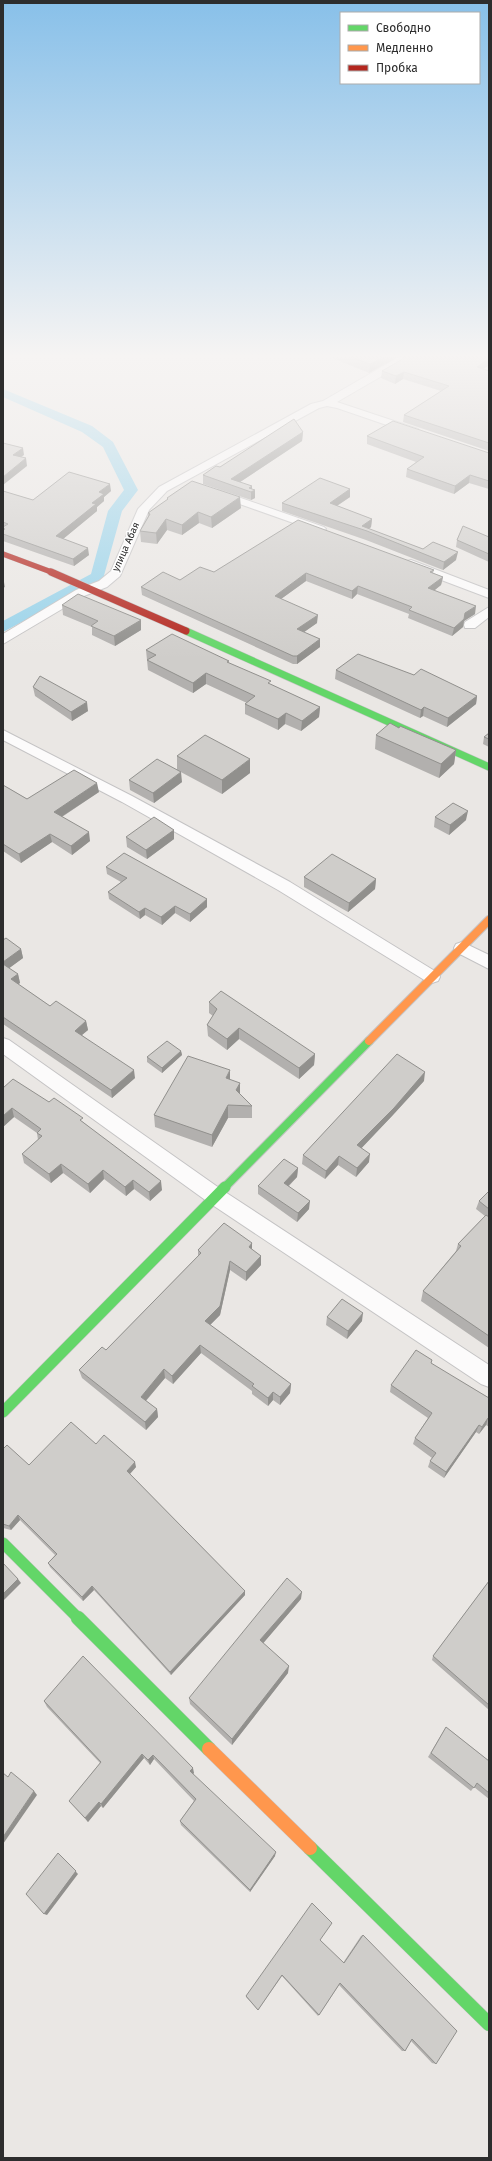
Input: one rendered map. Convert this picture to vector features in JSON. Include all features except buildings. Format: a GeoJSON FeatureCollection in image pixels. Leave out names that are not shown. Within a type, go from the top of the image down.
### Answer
{"type":"FeatureCollection","features":[{"type":"Feature","properties":{"kind":"street","name":"улица Абая"},"geometry":{"type":"LineString","coordinates":[[3,640],[88,588],[103,584],[116,573],[144,509],[150,500],[163,490],[221,458]]}},
{"type":"Feature","properties":{"kind":"street"},"geometry":{"type":"LineString","coordinates":[[179,481],[194,486]]}},
{"type":"Feature","properties":{"kind":"street"},"geometry":{"type":"LineString","coordinates":[[209,490],[334,534]]}},
{"type":"Feature","properties":{"kind":"street"},"geometry":{"type":"LineString","coordinates":[[3,554],[76,582],[489,767]]}},
{"type":"Feature","properties":{"kind":"street"},"geometry":{"type":"LineString","coordinates":[[401,560],[489,594]]}},
{"type":"Feature","properties":{"kind":"street"},"geometry":{"type":"LineString","coordinates":[[470,626],[489,611]]}},
{"type":"Feature","properties":{"kind":"street"},"geometry":{"type":"LineString","coordinates":[[3,734],[127,799],[284,886],[432,977]]}},
{"type":"Feature","properties":{"kind":"street"},"geometry":{"type":"LineString","coordinates":[[3,1412],[489,920]]}},
{"type":"Feature","properties":{"kind":"street"},"geometry":{"type":"LineString","coordinates":[[462,948],[489,962]]}},
{"type":"Feature","properties":{"kind":"street"},"geometry":{"type":"LineString","coordinates":[[3,1045],[215,1196],[489,1377]]}},
{"type":"Feature","properties":{"kind":"street"},"geometry":{"type":"LineString","coordinates":[[3,1543],[182,1723],[489,2024]]}},
{"type":"Feature","properties":{"kind":"waterway"},"geometry":{"type":"LineString","coordinates":[[3,627],[98,576],[115,511],[131,490],[115,458]]}},
{"type":"Feature","properties":{"kind":"traffic: fast"},"geometry":{"type":"LineString","coordinates":[[186,631],[489,767]]}},
{"type":"Feature","properties":{"kind":"traffic: fast"},"geometry":{"type":"LineString","coordinates":[[3,1412],[369,1041]]}},
{"type":"Feature","properties":{"kind":"traffic: fast"},"geometry":{"type":"LineString","coordinates":[[3,1543],[209,1749]]}},
{"type":"Feature","properties":{"kind":"traffic: fast"},"geometry":{"type":"LineString","coordinates":[[310,1848],[489,2024]]}},
{"type":"Feature","properties":{"kind":"traffic: slow"},"geometry":{"type":"LineString","coordinates":[[369,1041],[489,920]]}},
{"type":"Feature","properties":{"kind":"traffic: slow"},"geometry":{"type":"LineString","coordinates":[[209,1749],[310,1848]]}},
{"type":"Feature","properties":{"kind":"traffic: jam"},"geometry":{"type":"LineString","coordinates":[[3,554],[76,582],[186,631]]}}]}
